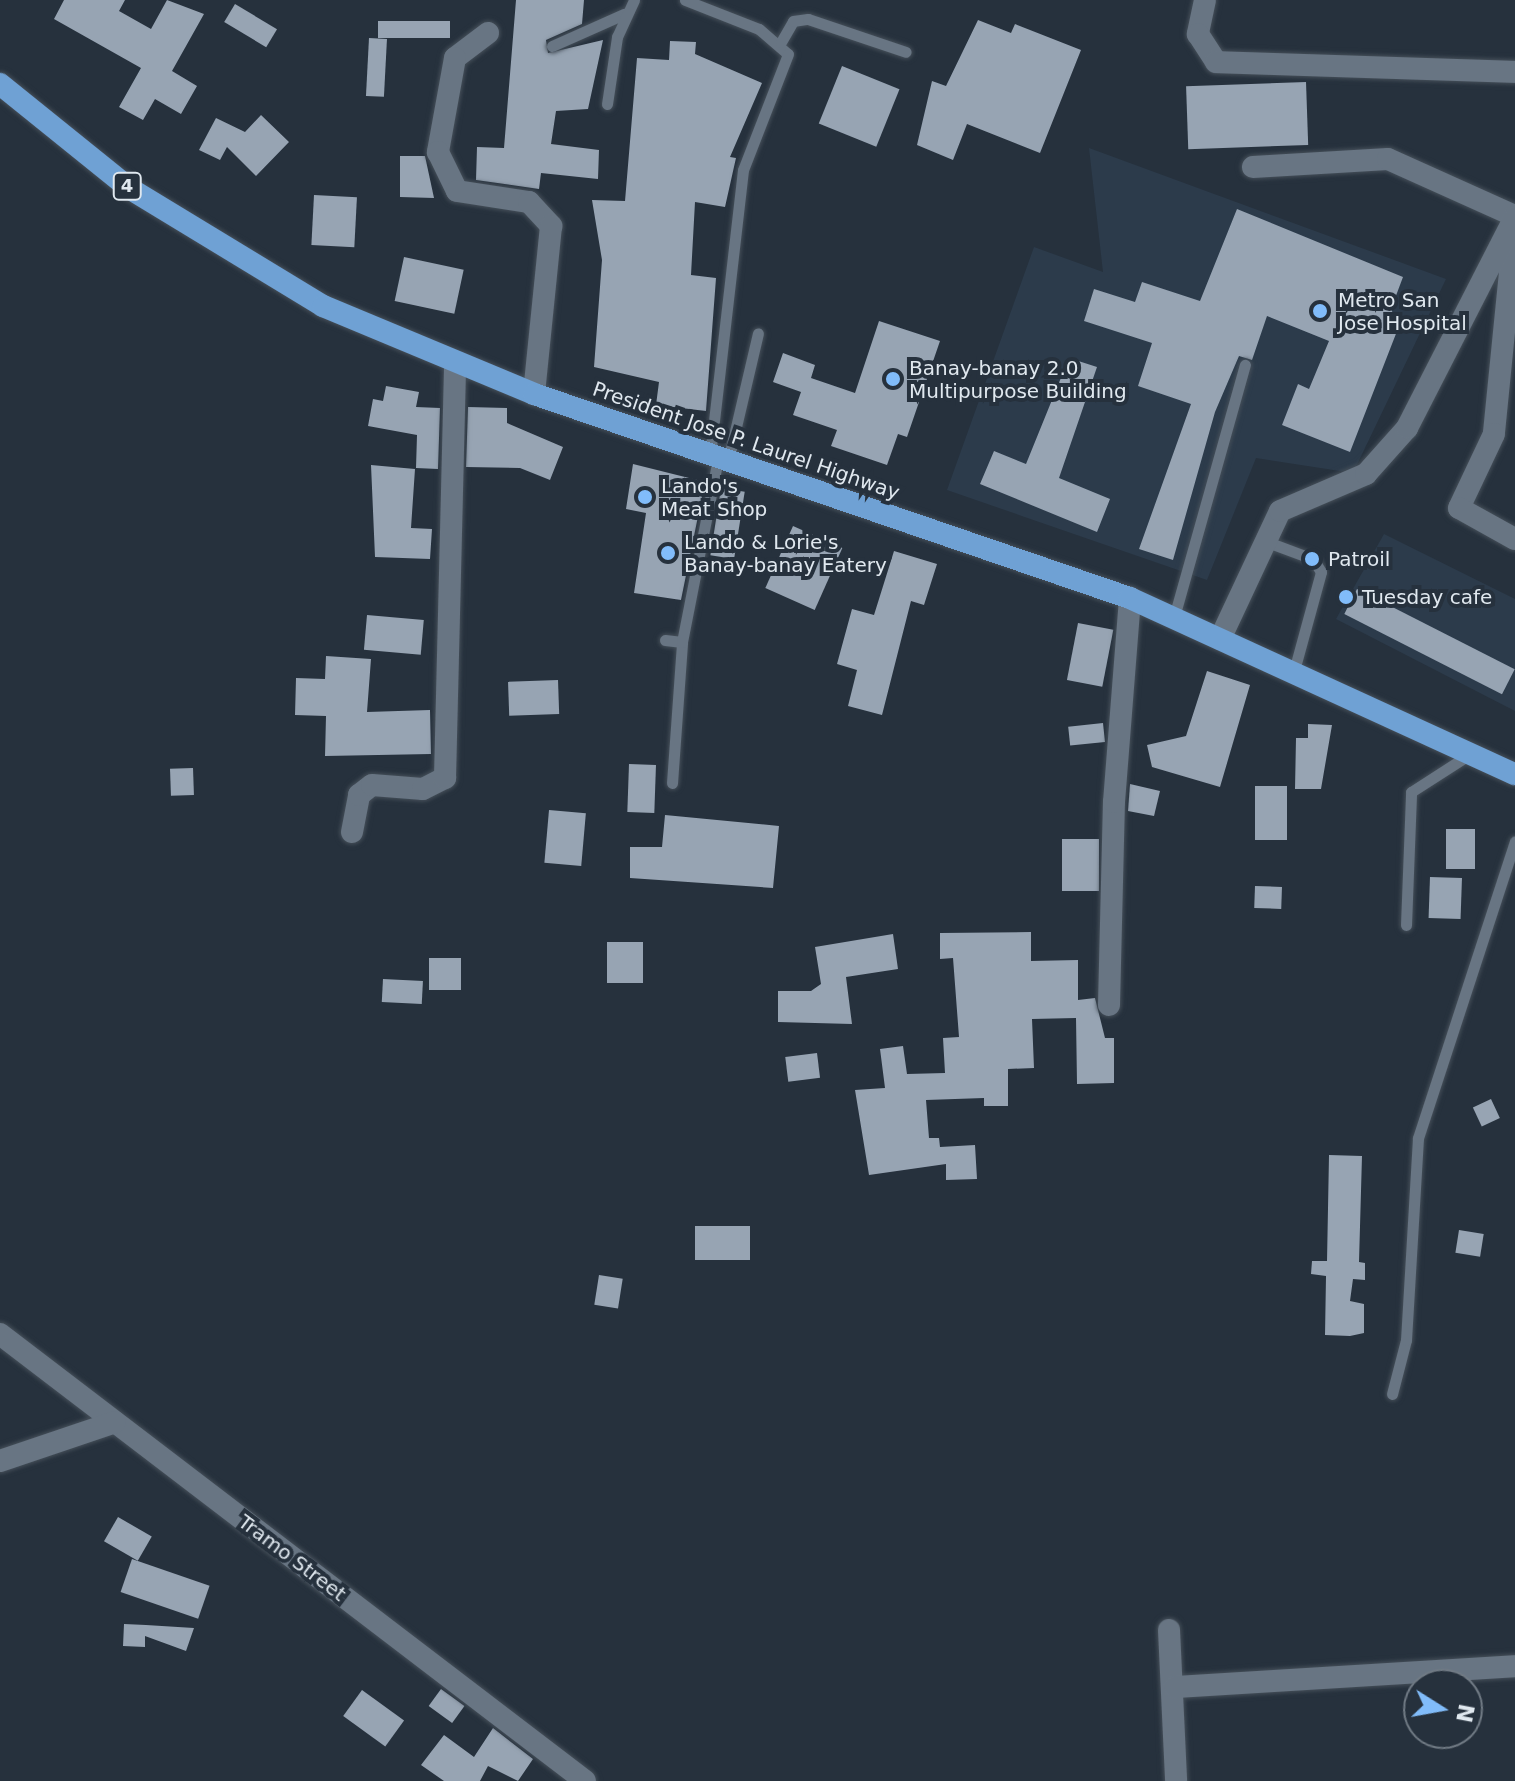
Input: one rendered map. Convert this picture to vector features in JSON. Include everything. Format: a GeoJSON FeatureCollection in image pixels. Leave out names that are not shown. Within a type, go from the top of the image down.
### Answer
{"type":"FeatureCollection","features":[{"type":"Feature","properties":{"kind":"highway","name":"President Jose P. Laurel Highway"},"geometry":{"type":"LineString","coordinates":[[0,84],[129,188],[264,276],[455,363],[534,394],[1130,598],[1515,774]]}},
{"type":"Feature","properties":{"kind":"street"},"geometry":{"type":"LineString","coordinates":[[1205,0],[1198,34],[1216,62],[1515,72]]}},
{"type":"Feature","properties":{"kind":"street"},"geometry":{"type":"LineString","coordinates":[[488,33],[455,58],[438,152],[457,191],[529,202],[551,226],[534,394]]}},
{"type":"Feature","properties":{"kind":"street"},"geometry":{"type":"LineString","coordinates":[[1253,167],[1388,159],[1515,216]]}},
{"type":"Feature","properties":{"kind":"street"},"geometry":{"type":"LineString","coordinates":[[1220,639],[1262,540],[1280,511],[1366,474],[1407,428],[1515,217],[1494,434],[1459,508],[1515,539]]}},
{"type":"Feature","properties":{"kind":"street"},"geometry":{"type":"LineString","coordinates":[[352,832],[359,795],[372,785],[423,789],[445,778],[455,363]]}},
{"type":"Feature","properties":{"kind":"street"},"geometry":{"type":"LineString","coordinates":[[1109,1005],[1114,802],[1130,598]]}},
{"type":"Feature","properties":{"kind":"street","name":"Tramo Street"},"geometry":{"type":"LineString","coordinates":[[0,1334],[585,1781]]}},
{"type":"Feature","properties":{"kind":"street"},"geometry":{"type":"LineString","coordinates":[[0,1461],[115,1422]]}},
{"type":"Feature","properties":{"kind":"street"},"geometry":{"type":"LineString","coordinates":[[1169,1630],[1175,1687],[1176,1781]]}},
{"type":"Feature","properties":{"kind":"street"},"geometry":{"type":"LineString","coordinates":[[1175,1687],[1515,1666]]}},
{"type":"Feature","properties":{"kind":"lane"},"geometry":{"type":"LineString","coordinates":[[607,104],[624,14],[634,0]]}},
{"type":"Feature","properties":{"kind":"lane"},"geometry":{"type":"LineString","coordinates":[[685,0],[781,42],[788,54],[743,170],[719,458]]}},
{"type":"Feature","properties":{"kind":"lane"},"geometry":{"type":"LineString","coordinates":[[552,46],[624,14]]}},
{"type":"Feature","properties":{"kind":"lane"},"geometry":{"type":"LineString","coordinates":[[781,42],[793,21],[808,19],[906,52]]}},
{"type":"Feature","properties":{"kind":"lane"},"geometry":{"type":"LineString","coordinates":[[672,783],[682,642],[719,458],[758,333]]}},
{"type":"Feature","properties":{"kind":"lane"},"geometry":{"type":"LineString","coordinates":[[1174,617],[1245,365]]}},
{"type":"Feature","properties":{"kind":"lane"},"geometry":{"type":"LineString","coordinates":[[1262,540],[1313,559],[1321,572],[1294,671]]}},
{"type":"Feature","properties":{"kind":"lane"},"geometry":{"type":"LineString","coordinates":[[665,640],[682,642]]}},
{"type":"Feature","properties":{"kind":"lane"},"geometry":{"type":"LineString","coordinates":[[1406,925],[1411,792],[1470,754]]}},
{"type":"Feature","properties":{"kind":"lane"},"geometry":{"type":"LineString","coordinates":[[1392,1394],[1406,1340],[1418,1138],[1515,841]]}},
{"type":"Feature","properties":{"kind":"shaded area"},"geometry":{"type":"Polygon","coordinates":[[[1089,148],[1446,279],[1353,473],[1256,458],[1207,580],[947,490],[1034,247],[1103,272],[1089,148]]]}},
{"type":"Feature","properties":{"kind":"shaded area"},"geometry":{"type":"Polygon","coordinates":[[[1384,534],[1515,599],[1515,711],[1336,619],[1384,534]]]}},
{"type":"Feature","properties":{"kind":"building"},"geometry":{"type":"Polygon","coordinates":[[[64,0],[125,0],[119,11],[151,29],[167,0],[204,14],[172,71],[197,86],[181,114],[155,99],[143,120],[119,107],[141,68],[54,19],[64,0]]]}},
{"type":"Feature","properties":{"kind":"building"},"geometry":{"type":"Polygon","coordinates":[[[516,0],[584,0],[582,24],[546,40],[548,53],[603,40],[588,109],[556,111],[551,144],[599,150],[598,179],[541,173],[539,189],[476,180],[477,147],[504,148],[516,0]]]}},
{"type":"Feature","properties":{"kind":"building"},"geometry":{"type":"Polygon","coordinates":[[[235,4],[277,29],[266,47],[224,22],[235,4]]]}},
{"type":"Feature","properties":{"kind":"building"},"geometry":{"type":"Polygon","coordinates":[[[978,20],[1011,33],[1015,24],[1081,50],[1040,153],[967,124],[953,160],[917,145],[932,81],[946,86],[978,20]]]}},
{"type":"Feature","properties":{"kind":"building"},"geometry":{"type":"Polygon","coordinates":[[[378,21],[450,21],[450,38],[378,38],[378,21]]]}},
{"type":"Feature","properties":{"kind":"building"},"geometry":{"type":"Polygon","coordinates":[[[369,38],[387,39],[384,97],[366,96],[369,38]]]}},
{"type":"Feature","properties":{"kind":"building"},"geometry":{"type":"Polygon","coordinates":[[[670,41],[696,42],[695,54],[762,83],[730,157],[736,158],[725,207],[695,202],[691,275],[716,278],[706,411],[656,405],[659,382],[594,367],[602,260],[592,200],[625,201],[637,58],[669,60],[670,41]]]}},
{"type":"Feature","properties":{"kind":"building"},"geometry":{"type":"Polygon","coordinates":[[[842,66],[899,89],[876,147],[819,123],[842,66]]]}},
{"type":"Feature","properties":{"kind":"building"},"geometry":{"type":"Polygon","coordinates":[[[1306,82],[1308,145],[1188,149],[1186,86],[1306,82]]]}},
{"type":"Feature","properties":{"kind":"building"},"geometry":{"type":"Polygon","coordinates":[[[261,115],[289,142],[256,176],[227,147],[220,160],[199,150],[216,118],[245,132],[261,115]]]}},
{"type":"Feature","properties":{"kind":"building"},"geometry":{"type":"Polygon","coordinates":[[[400,156],[425,156],[434,198],[400,197],[400,156]]]}},
{"type":"Feature","properties":{"kind":"building"},"geometry":{"type":"Polygon","coordinates":[[[314,195],[357,197],[354,247],[311,245],[314,195]]]}},
{"type":"Feature","properties":{"kind":"building"},"geometry":{"type":"Polygon","coordinates":[[[1237,209],[1403,277],[1391,309],[1399,326],[1350,452],[1282,425],[1298,384],[1309,389],[1329,341],[1267,316],[1252,360],[1239,356],[1215,412],[1173,560],[1139,549],[1191,404],[1138,386],[1152,343],[1084,321],[1094,289],[1135,302],[1142,282],[1200,301],[1237,209]]]}},
{"type":"Feature","properties":{"kind":"building"},"geometry":{"type":"Polygon","coordinates":[[[404,257],[464,270],[454,314],[395,301],[404,257]]]}},
{"type":"Feature","properties":{"kind":"building"},"geometry":{"type":"Polygon","coordinates":[[[879,321],[940,341],[907,437],[898,434],[887,465],[831,446],[837,430],[793,415],[801,392],[773,382],[783,353],[815,365],[811,378],[855,393],[879,321]]]}},
{"type":"Feature","properties":{"kind":"building"},"geometry":{"type":"Polygon","coordinates":[[[1069,358],[1097,367],[1059,478],[1110,499],[1097,532],[980,484],[994,451],[1026,464],[1069,358]]]}},
{"type":"Feature","properties":{"kind":"building"},"geometry":{"type":"Polygon","coordinates":[[[386,386],[419,392],[416,407],[440,408],[438,469],[416,468],[417,435],[368,426],[373,399],[383,401],[386,386]]]}},
{"type":"Feature","properties":{"kind":"building"},"geometry":{"type":"Polygon","coordinates":[[[468,407],[507,408],[507,423],[563,447],[550,480],[520,468],[466,467],[468,407]]]}},
{"type":"Feature","properties":{"kind":"building","name":"Lando & Lorie's Banay-banay Eatery"},"geometry":{"type":"Polygon","coordinates":[[[633,464],[705,482],[681,600],[634,593],[646,513],[626,509],[633,464]]]}},
{"type":"Feature","properties":{"kind":"building"},"geometry":{"type":"Polygon","coordinates":[[[371,465],[415,469],[411,528],[432,529],[430,559],[375,557],[371,465]]]}},
{"type":"Feature","properties":{"kind":"building"},"geometry":{"type":"Polygon","coordinates":[[[721,488],[745,492],[734,559],[710,555],[721,488]]]}},
{"type":"Feature","properties":{"kind":"building"},"geometry":{"type":"Polygon","coordinates":[[[793,526],[842,548],[815,610],[765,588],[793,526]]]}},
{"type":"Feature","properties":{"kind":"building"},"geometry":{"type":"Polygon","coordinates":[[[894,551],[937,564],[924,605],[911,601],[882,715],[848,706],[857,670],[837,664],[852,609],[874,615],[894,551]]]}},
{"type":"Feature","properties":{"kind":"building"},"geometry":{"type":"Polygon","coordinates":[[[1357,589],[1515,669],[1502,694],[1344,614],[1357,589]]]}},
{"type":"Feature","properties":{"kind":"building"},"geometry":{"type":"Polygon","coordinates":[[[367,615],[424,620],[421,655],[364,650],[367,615]]]}},
{"type":"Feature","properties":{"kind":"building"},"geometry":{"type":"Polygon","coordinates":[[[1078,623],[1113,630],[1102,687],[1067,680],[1078,623]]]}},
{"type":"Feature","properties":{"kind":"building"},"geometry":{"type":"Polygon","coordinates":[[[326,656],[371,659],[367,712],[430,710],[431,754],[325,756],[326,716],[295,715],[296,678],[325,679],[326,656]]]}},
{"type":"Feature","properties":{"kind":"building"},"geometry":{"type":"Polygon","coordinates":[[[1207,671],[1250,685],[1220,787],[1152,767],[1147,745],[1186,736],[1207,671]]]}},
{"type":"Feature","properties":{"kind":"building"},"geometry":{"type":"Polygon","coordinates":[[[558,680],[559,714],[509,716],[508,682],[558,680]]]}},
{"type":"Feature","properties":{"kind":"building"},"geometry":{"type":"Polygon","coordinates":[[[1103,723],[1105,742],[1070,746],[1068,727],[1103,723]]]}},
{"type":"Feature","properties":{"kind":"building"},"geometry":{"type":"Polygon","coordinates":[[[1308,724],[1332,725],[1321,789],[1295,789],[1296,738],[1308,738],[1308,724]]]}},
{"type":"Feature","properties":{"kind":"building"},"geometry":{"type":"Polygon","coordinates":[[[629,764],[656,765],[654,813],[627,812],[629,764]]]}},
{"type":"Feature","properties":{"kind":"building"},"geometry":{"type":"Polygon","coordinates":[[[193,768],[194,795],[171,796],[170,769],[193,768]]]}},
{"type":"Feature","properties":{"kind":"building"},"geometry":{"type":"Polygon","coordinates":[[[1130,784],[1160,791],[1154,816],[1128,811],[1130,784]]]}},
{"type":"Feature","properties":{"kind":"building"},"geometry":{"type":"Polygon","coordinates":[[[1255,786],[1287,786],[1287,840],[1255,840],[1255,786]]]}},
{"type":"Feature","properties":{"kind":"building"},"geometry":{"type":"Polygon","coordinates":[[[549,810],[586,813],[581,866],[544,863],[549,810]]]}},
{"type":"Feature","properties":{"kind":"building"},"geometry":{"type":"Polygon","coordinates":[[[665,815],[779,826],[773,888],[630,878],[630,847],[662,847],[665,815]]]}},
{"type":"Feature","properties":{"kind":"building"},"geometry":{"type":"Polygon","coordinates":[[[1446,829],[1475,829],[1475,869],[1446,869],[1446,829]]]}},
{"type":"Feature","properties":{"kind":"building"},"geometry":{"type":"Polygon","coordinates":[[[1062,839],[1099,839],[1099,891],[1062,891],[1062,839]]]}},
{"type":"Feature","properties":{"kind":"building"},"geometry":{"type":"Polygon","coordinates":[[[1430,877],[1462,878],[1461,919],[1429,918],[1430,877]]]}},
{"type":"Feature","properties":{"kind":"building"},"geometry":{"type":"Polygon","coordinates":[[[1255,886],[1282,887],[1281,909],[1254,908],[1255,886]]]}},
{"type":"Feature","properties":{"kind":"building"},"geometry":{"type":"Polygon","coordinates":[[[1031,932],[1031,961],[1078,960],[1078,1000],[1095,998],[1105,1038],[1114,1038],[1114,1083],[1077,1084],[1076,1018],[1032,1019],[1034,1068],[1008,1069],[1008,1106],[984,1106],[984,1098],[926,1100],[929,1138],[939,1138],[940,1147],[975,1145],[977,1179],[946,1180],[946,1164],[869,1175],[855,1090],[885,1088],[880,1049],[903,1046],[907,1074],[945,1073],[943,1038],[959,1037],[953,958],[940,959],[940,933],[1031,932]]]}},
{"type":"Feature","properties":{"kind":"building"},"geometry":{"type":"Polygon","coordinates":[[[893,934],[898,969],[846,977],[852,1024],[778,1022],[778,991],[811,991],[821,984],[815,947],[893,934]]]}},
{"type":"Feature","properties":{"kind":"building"},"geometry":{"type":"Polygon","coordinates":[[[607,942],[643,942],[643,983],[607,983],[607,942]]]}},
{"type":"Feature","properties":{"kind":"building"},"geometry":{"type":"Polygon","coordinates":[[[429,958],[461,958],[461,990],[429,990],[429,958]]]}},
{"type":"Feature","properties":{"kind":"building"},"geometry":{"type":"Polygon","coordinates":[[[383,979],[423,981],[422,1004],[382,1002],[383,979]]]}},
{"type":"Feature","properties":{"kind":"building"},"geometry":{"type":"Polygon","coordinates":[[[817,1053],[820,1078],[788,1082],[785,1057],[817,1053]]]}},
{"type":"Feature","properties":{"kind":"building"},"geometry":{"type":"Polygon","coordinates":[[[1491,1099],[1500,1118],[1482,1126],[1473,1107],[1491,1099]]]}},
{"type":"Feature","properties":{"kind":"building"},"geometry":{"type":"Polygon","coordinates":[[[1329,1155],[1362,1156],[1359,1262],[1365,1263],[1365,1280],[1353,1279],[1350,1301],[1364,1304],[1364,1333],[1350,1336],[1325,1335],[1326,1276],[1311,1274],[1312,1261],[1327,1261],[1329,1155]]]}},
{"type":"Feature","properties":{"kind":"building"},"geometry":{"type":"Polygon","coordinates":[[[695,1226],[750,1226],[750,1260],[695,1260],[695,1226]]]}},
{"type":"Feature","properties":{"kind":"building"},"geometry":{"type":"Polygon","coordinates":[[[1459,1230],[1484,1234],[1480,1257],[1455,1253],[1459,1230]]]}},
{"type":"Feature","properties":{"kind":"building"},"geometry":{"type":"Polygon","coordinates":[[[599,1275],[623,1279],[618,1308],[594,1305],[599,1275]]]}},
{"type":"Feature","properties":{"kind":"building"},"geometry":{"type":"Polygon","coordinates":[[[118,1517],[152,1536],[138,1561],[104,1541],[118,1517]]]}},
{"type":"Feature","properties":{"kind":"building"},"geometry":{"type":"Polygon","coordinates":[[[132,1559],[210,1586],[198,1619],[121,1592],[132,1559]]]}},
{"type":"Feature","properties":{"kind":"building"},"geometry":{"type":"Polygon","coordinates":[[[124,1624],[194,1628],[186,1651],[145,1636],[145,1647],[123,1646],[124,1624]]]}},
{"type":"Feature","properties":{"kind":"building"},"geometry":{"type":"Polygon","coordinates":[[[441,1689],[464,1706],[452,1723],[429,1706],[441,1689]]]}},
{"type":"Feature","properties":{"kind":"building"},"geometry":{"type":"Polygon","coordinates":[[[362,1690],[404,1721],[385,1746],[343,1716],[362,1690]]]}},
{"type":"Feature","properties":{"kind":"building"},"geometry":{"type":"Polygon","coordinates":[[[493,1728],[533,1759],[518,1781],[488,1766],[480,1781],[444,1781],[421,1765],[444,1735],[474,1757],[493,1728]]]}},
{"type":"Feature","properties":{"kind":"place","name":"Metro San Jose Hospital"},"geometry":{"type":"Point","coordinates":[1320,311]}},
{"type":"Feature","properties":{"kind":"place","name":"Banay-banay 2.0 Multipurpose Building"},"geometry":{"type":"Point","coordinates":[893,379]}},
{"type":"Feature","properties":{"kind":"place","name":"Lando's Meat Shop"},"geometry":{"type":"Point","coordinates":[645,497]}},
{"type":"Feature","properties":{"kind":"place","name":"Lando & Lorie's Banay-banay Eatery"},"geometry":{"type":"Point","coordinates":[668,553]}},
{"type":"Feature","properties":{"kind":"place","name":"Patroil"},"geometry":{"type":"Point","coordinates":[1312,559]}},
{"type":"Feature","properties":{"kind":"place","name":"Tuesday cafe"},"geometry":{"type":"Point","coordinates":[1346,597]}}]}
